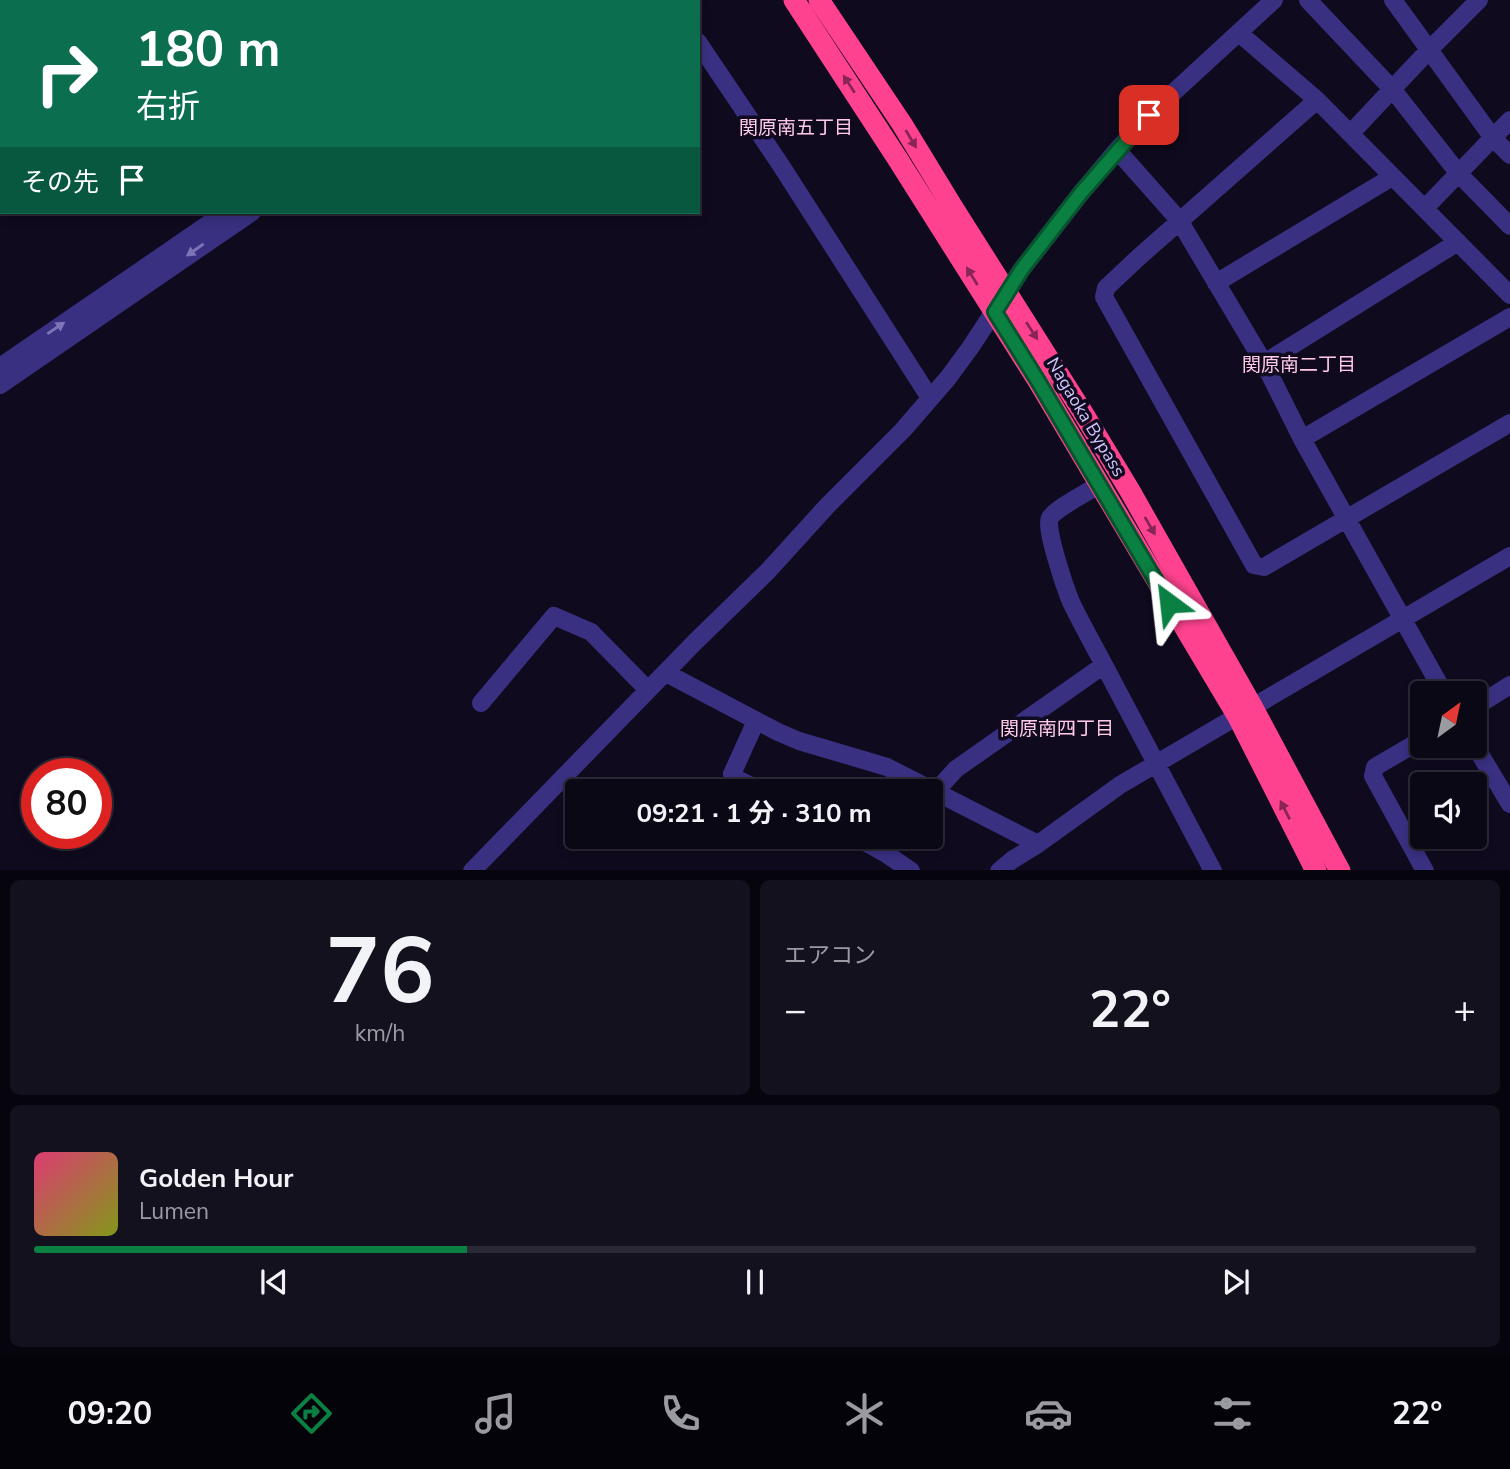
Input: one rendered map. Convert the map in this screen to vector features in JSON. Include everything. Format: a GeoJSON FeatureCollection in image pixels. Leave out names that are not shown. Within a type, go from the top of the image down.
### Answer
{"type":"FeatureCollection","features":[{"type":"Feature","properties":{"kind":"highway"},"geometry":{"type":"LineString","coordinates":[[787,0],[812,28]]}},
{"type":"Feature","properties":{"kind":"highway","name":"Nagaoka Bypass"},"geometry":{"type":"LineString","coordinates":[[794,0],[995,312],[1100,484],[1246,713],[1340,870]]}},
{"type":"Feature","properties":{"kind":"highway","name":"Nagaoka Bypass"},"geometry":{"type":"LineString","coordinates":[[819,0],[902,124],[1123,480],[1246,713],[1316,870]]}},
{"type":"Feature","properties":{"kind":"street"},"geometry":{"type":"LineString","coordinates":[[472,870],[768,571],[828,505],[903,430],[970,348],[1022,269],[1117,150],[1149,115],[1274,0]]}},
{"type":"Feature","properties":{"kind":"street"},"geometry":{"type":"LineString","coordinates":[[1308,0],[1393,90],[1459,174],[1510,226]]}},
{"type":"Feature","properties":{"kind":"street"},"geometry":{"type":"LineString","coordinates":[[1393,0],[1493,138],[1510,155]]}},
{"type":"Feature","properties":{"kind":"street"},"geometry":{"type":"LineString","coordinates":[[1351,134],[1479,0]]}},
{"type":"Feature","properties":{"kind":"street"},"geometry":{"type":"LineString","coordinates":[[1239,33],[1317,100],[1510,295]]}},
{"type":"Feature","properties":{"kind":"street"},"geometry":{"type":"LineString","coordinates":[[700,45],[930,398]]}},
{"type":"Feature","properties":{"kind":"street"},"geometry":{"type":"LineString","coordinates":[[1317,100],[1106,288],[1104,297],[1254,565],[1264,567],[1510,423]]}},
{"type":"Feature","properties":{"kind":"street"},"geometry":{"type":"LineString","coordinates":[[1425,208],[1510,120]]}},
{"type":"Feature","properties":{"kind":"street"},"geometry":{"type":"LineString","coordinates":[[1117,150],[1180,220],[1264,363],[1437,681]]}},
{"type":"Feature","properties":{"kind":"street"},"geometry":{"type":"LineString","coordinates":[[1216,283],[1392,177]]}},
{"type":"Feature","properties":{"kind":"street"},"geometry":{"type":"LineString","coordinates":[[0,367],[223,214]]}},
{"type":"Feature","properties":{"kind":"street"},"geometry":{"type":"LineString","coordinates":[[0,385],[249,214]]}},
{"type":"Feature","properties":{"kind":"street"},"geometry":{"type":"LineString","coordinates":[[1264,363],[1458,242]]}},
{"type":"Feature","properties":{"kind":"street"},"geometry":{"type":"LineString","coordinates":[[1303,439],[1510,317]]}},
{"type":"Feature","properties":{"kind":"street"},"geometry":{"type":"LineString","coordinates":[[1100,484],[1054,514],[1048,522],[1049,536],[1071,601],[1213,870]]}},
{"type":"Feature","properties":{"kind":"street"},"geometry":{"type":"LineString","coordinates":[[999,870],[1120,785],[1510,556]]}},
{"type":"Feature","properties":{"kind":"street"},"geometry":{"type":"LineString","coordinates":[[481,703],[554,616],[591,632],[648,690]]}},
{"type":"Feature","properties":{"kind":"street"},"geometry":{"type":"LineString","coordinates":[[943,784],[957,769],[1104,665]]}},
{"type":"Feature","properties":{"kind":"street"},"geometry":{"type":"LineString","coordinates":[[666,673],[799,741],[887,767],[910,779]]}},
{"type":"Feature","properties":{"kind":"street"},"geometry":{"type":"LineString","coordinates":[[1488,699],[1510,685]]}},
{"type":"Feature","properties":{"kind":"street"},"geometry":{"type":"LineString","coordinates":[[737,779],[732,774],[756,721]]}},
{"type":"Feature","properties":{"kind":"street"},"geometry":{"type":"LineString","coordinates":[[1410,746],[1375,766],[1373,776],[1425,870]]}},
{"type":"Feature","properties":{"kind":"street"},"geometry":{"type":"LineString","coordinates":[[1482,758],[1510,804]]}},
{"type":"Feature","properties":{"kind":"street"},"geometry":{"type":"LineString","coordinates":[[943,796],[1038,844]]}},
{"type":"Feature","properties":{"kind":"street"},"geometry":{"type":"LineString","coordinates":[[877,849],[911,870]]}},
{"type":"Feature","properties":{"kind":"district","name":"関原南五丁目"},"geometry":{"type":"Point","coordinates":[796,128]}},
{"type":"Feature","properties":{"kind":"district","name":"関原南二丁目"},"geometry":{"type":"Point","coordinates":[1299,365]}},
{"type":"Feature","properties":{"kind":"district","name":"関原南四丁目"},"geometry":{"type":"Point","coordinates":[1057,729]}},
{"type":"Feature","properties":{"kind":"route"},"geometry":{"type":"LineString","coordinates":[[1149,115],[1081,193],[1022,269],[995,312],[1169,603]]}}]}
